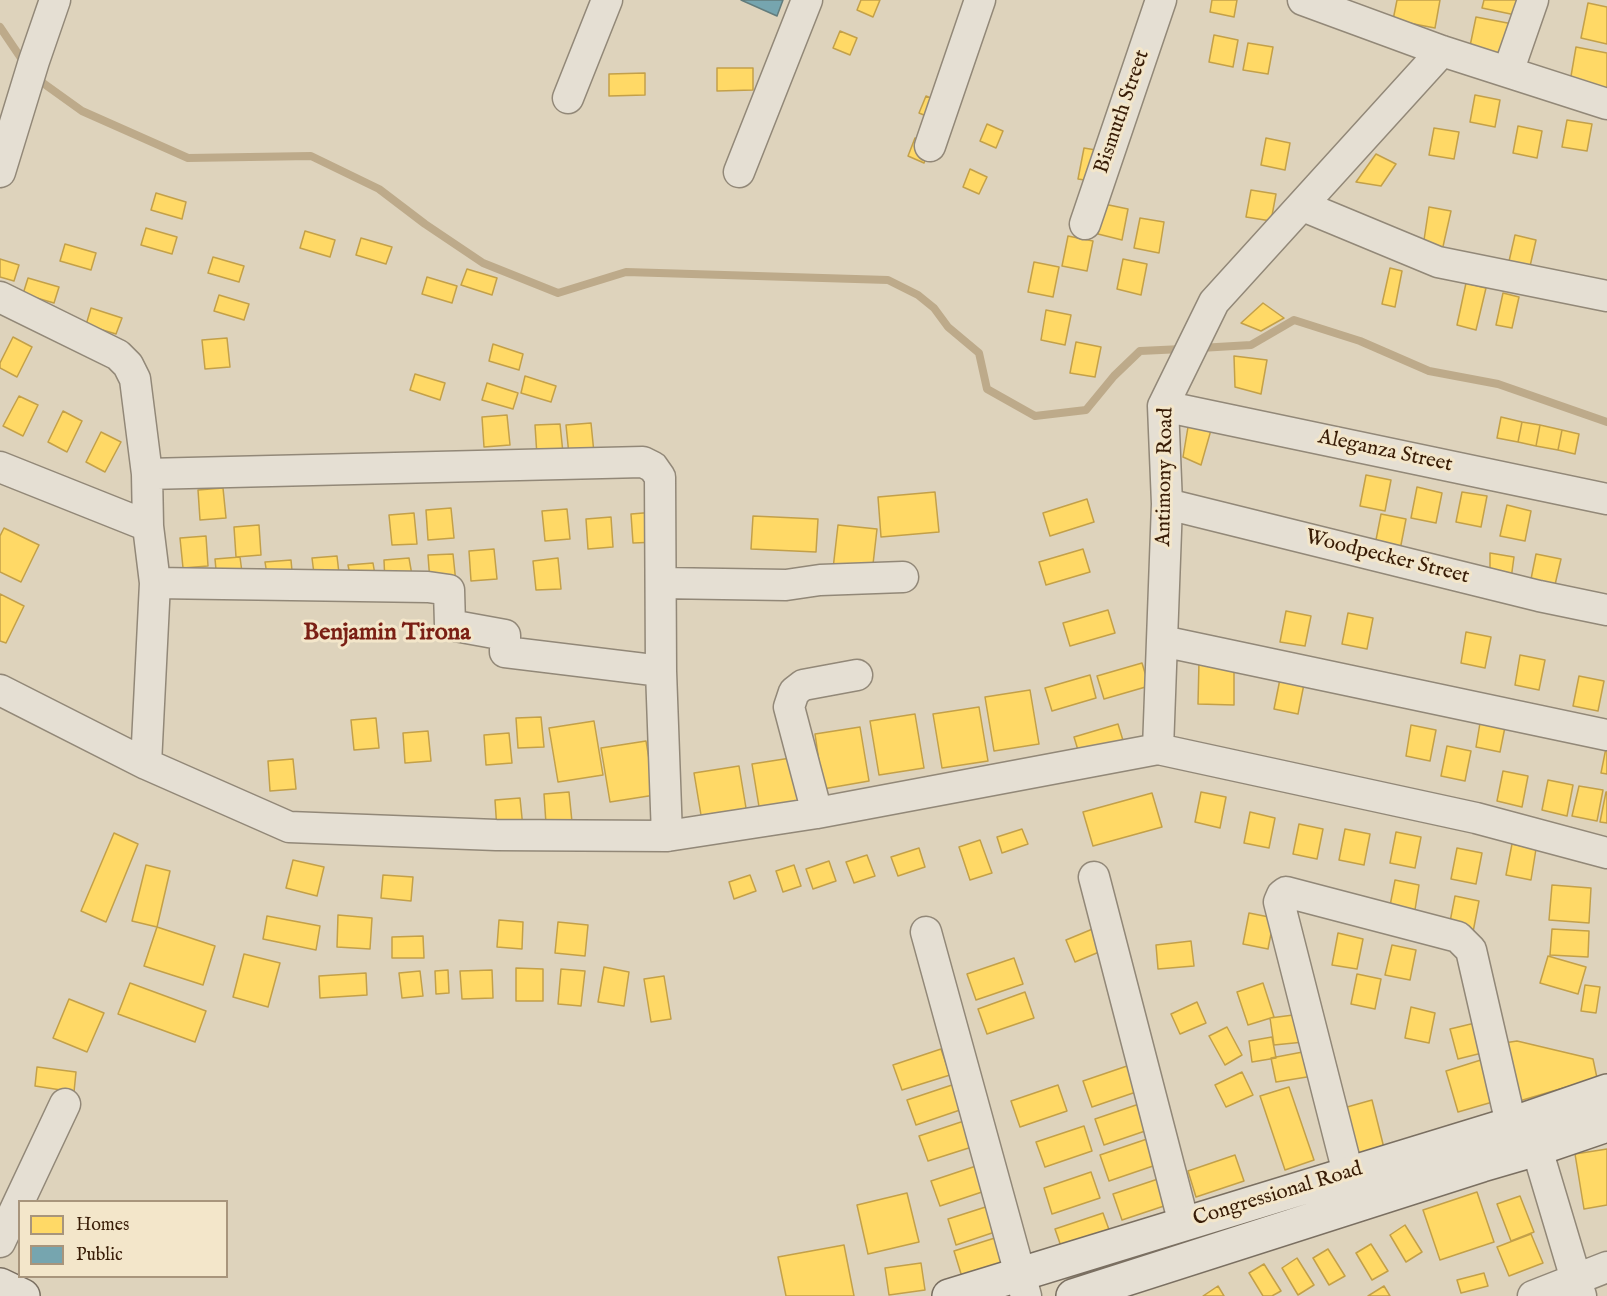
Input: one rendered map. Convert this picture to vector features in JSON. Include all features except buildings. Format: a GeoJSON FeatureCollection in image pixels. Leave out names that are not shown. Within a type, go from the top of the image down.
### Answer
{"type":"FeatureCollection","features":[{"type":"Feature","properties":{"kind":"main road","name":"Congressional Road"},"geometry":{"type":"LineString","coordinates":[[1073,1296],[1458,1156],[1511,1124],[1607,1091]]}},
{"type":"Feature","properties":{"kind":"main road","name":"Congressional Road"},"geometry":{"type":"LineString","coordinates":[[949,1296],[1023,1285],[1184,1224],[1348,1173],[1458,1156],[1537,1149],[1607,1125]]}},
{"type":"Feature","properties":{"kind":"main road"},"geometry":{"type":"LineString","coordinates":[[0,1285],[23,1296]]}},
{"type":"Feature","properties":{"kind":"street"},"geometry":{"type":"LineString","coordinates":[[0,172],[55,0]]}},
{"type":"Feature","properties":{"kind":"street"},"geometry":{"type":"LineString","coordinates":[[568,98],[607,0]]}},
{"type":"Feature","properties":{"kind":"street"},"geometry":{"type":"LineString","coordinates":[[739,172],[807,0]]}},
{"type":"Feature","properties":{"kind":"street"},"geometry":{"type":"LineString","coordinates":[[930,146],[980,0]]}},
{"type":"Feature","properties":{"kind":"street","name":"Bismuth Street"},"geometry":{"type":"LineString","coordinates":[[1085,224],[1161,0]]}},
{"type":"Feature","properties":{"kind":"street"},"geometry":{"type":"LineString","coordinates":[[1303,0],[1342,7],[1442,51],[1607,104]]}},
{"type":"Feature","properties":{"kind":"street"},"geometry":{"type":"LineString","coordinates":[[1508,72],[1533,0]]}},
{"type":"Feature","properties":{"kind":"street","name":"Antimony Road"},"geometry":{"type":"LineString","coordinates":[[1158,749],[1167,504],[1163,406],[1214,302],[1304,206],[1442,51]]}},
{"type":"Feature","properties":{"kind":"street"},"geometry":{"type":"LineString","coordinates":[[1304,206],[1438,262],[1607,296]]}},
{"type":"Feature","properties":{"kind":"street"},"geometry":{"type":"LineString","coordinates":[[0,297],[118,355],[128,365],[135,379],[147,474],[148,526],[155,583],[146,764]]}},
{"type":"Feature","properties":{"kind":"street","name":"Aleganza Street"},"geometry":{"type":"LineString","coordinates":[[1163,406],[1607,499]]}},
{"type":"Feature","properties":{"kind":"street"},"geometry":{"type":"LineString","coordinates":[[147,474],[643,462],[653,467],[660,477],[661,671],[667,836]]}},
{"type":"Feature","properties":{"kind":"street"},"geometry":{"type":"LineString","coordinates":[[0,467],[148,526]]}},
{"type":"Feature","properties":{"kind":"street","name":"Woodpecker Street"},"geometry":{"type":"LineString","coordinates":[[1167,504],[1539,596],[1607,610]]}},
{"type":"Feature","properties":{"kind":"street"},"geometry":{"type":"LineString","coordinates":[[661,583],[786,585],[820,580],[903,577]]}},
{"type":"Feature","properties":{"kind":"street"},"geometry":{"type":"LineString","coordinates":[[155,583],[438,588],[449,590],[450,625],[506,635],[505,652],[661,671]]}},
{"type":"Feature","properties":{"kind":"street"},"geometry":{"type":"LineString","coordinates":[[1162,641],[1607,735]]}},
{"type":"Feature","properties":{"kind":"street"},"geometry":{"type":"LineString","coordinates":[[817,813],[789,707],[794,692],[803,686],[857,675]]}},
{"type":"Feature","properties":{"kind":"street"},"geometry":{"type":"LineString","coordinates":[[0,690],[146,764],[289,827],[496,835],[667,836],[817,813],[1158,749],[1476,818],[1607,853]]}},
{"type":"Feature","properties":{"kind":"street"},"geometry":{"type":"LineString","coordinates":[[1094,877],[1184,1224]]}},
{"type":"Feature","properties":{"kind":"street"},"geometry":{"type":"LineString","coordinates":[[1348,1173],[1279,902],[1286,892],[1458,937],[1472,950],[1511,1124],[1537,1149],[1578,1288]]}},
{"type":"Feature","properties":{"kind":"street"},"geometry":{"type":"LineString","coordinates":[[926,932],[1023,1285]]}},
{"type":"Feature","properties":{"kind":"street"},"geometry":{"type":"LineString","coordinates":[[20,1200],[65,1104]]}},
{"type":"Feature","properties":{"kind":"street"},"geometry":{"type":"LineString","coordinates":[[0,1242],[18,1204]]}},
{"type":"Feature","properties":{"kind":"street"},"geometry":{"type":"LineString","coordinates":[[1533,1296],[1578,1288],[1607,1267]]}},
{"type":"Feature","properties":{"kind":"waterway"},"geometry":{"type":"LineString","coordinates":[[0,27],[25,64]]}},
{"type":"Feature","properties":{"kind":"waterway"},"geometry":{"type":"LineString","coordinates":[[36,78],[82,111],[188,158],[311,156],[379,189],[425,224],[483,263],[558,293],[626,272],[888,280],[918,295],[934,308],[948,327],[979,353],[987,389],[1035,416],[1086,410],[1114,376],[1140,351],[1182,349]]}},
{"type":"Feature","properties":{"kind":"waterway"},"geometry":{"type":"LineString","coordinates":[[1200,348],[1251,345],[1294,320],[1360,341],[1429,371],[1498,384],[1607,422]]}},
{"type":"Feature","properties":{"kind":"district","name":"Benjamin Tirona"},"geometry":{"type":"Point","coordinates":[387,634]}}]}
